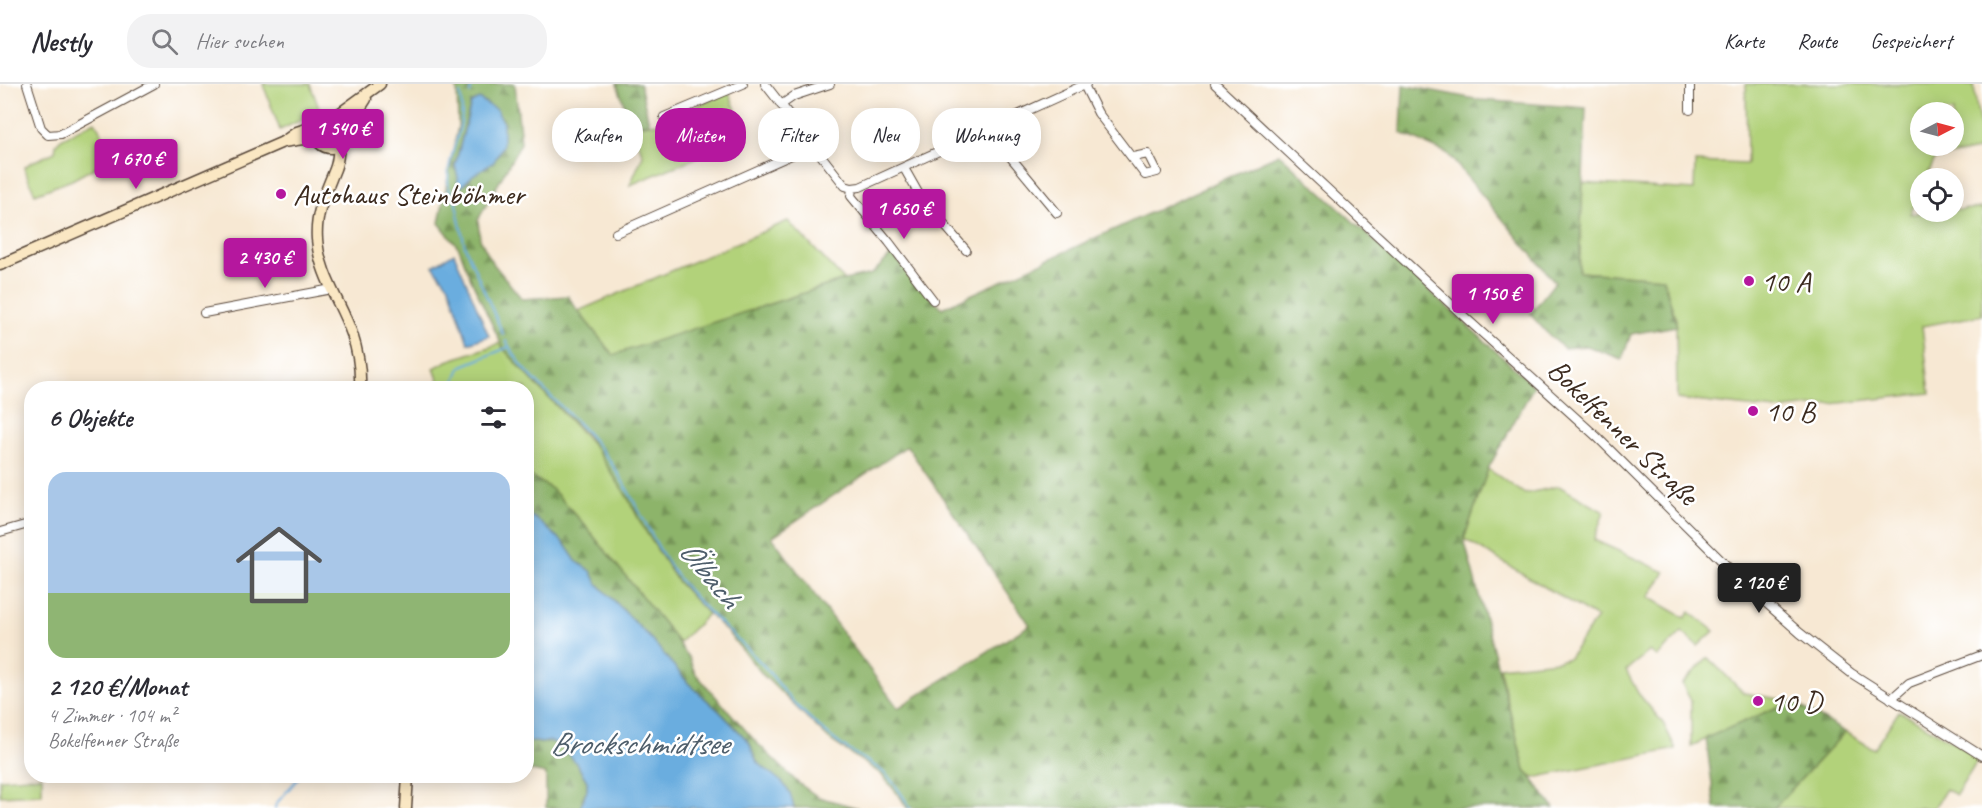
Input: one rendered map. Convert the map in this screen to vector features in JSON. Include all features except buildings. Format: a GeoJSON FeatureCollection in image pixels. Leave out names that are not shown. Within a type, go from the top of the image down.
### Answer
{"type":"FeatureCollection","features":[{"type":"Feature","properties":{"kind":"main road"},"geometry":{"type":"LineString","coordinates":[[0,265],[283,142],[297,132],[315,126],[324,117],[336,116],[375,88]]}},
{"type":"Feature","properties":{"kind":"main road"},"geometry":{"type":"LineString","coordinates":[[360,381],[359,361],[352,333],[320,259],[317,223],[321,203],[335,168],[339,146],[345,139],[347,129],[375,88]]}},
{"type":"Feature","properties":{"kind":"main road"},"geometry":{"type":"LineString","coordinates":[[336,116],[343,121],[347,129]]}},
{"type":"Feature","properties":{"kind":"main road"},"geometry":{"type":"LineString","coordinates":[[315,126],[314,130],[319,143],[330,161],[331,176]]}},
{"type":"Feature","properties":{"kind":"main road"},"geometry":{"type":"LineString","coordinates":[[283,142],[303,139],[330,148],[339,146]]}},
{"type":"Feature","properties":{"kind":"main road"},"geometry":{"type":"LineString","coordinates":[[406,808],[408,783]]}},
{"type":"Feature","properties":{"kind":"street"},"geometry":{"type":"LineString","coordinates":[[27,84],[41,128],[48,135],[61,134],[154,84]]}},
{"type":"Feature","properties":{"kind":"street"},"geometry":{"type":"LineString","coordinates":[[686,108],[743,84]]}},
{"type":"Feature","properties":{"kind":"street"},"geometry":{"type":"LineString","coordinates":[[765,84],[784,108]]}},
{"type":"Feature","properties":{"kind":"street"},"geometry":{"type":"LineString","coordinates":[[781,105],[794,96],[830,84]]}},
{"type":"Feature","properties":{"kind":"street"},"geometry":{"type":"LineString","coordinates":[[1033,108],[1085,84],[1098,113],[1133,157]]}},
{"type":"Feature","properties":{"kind":"street","name":"Bokelfenner Straße"},"geometry":{"type":"LineString","coordinates":[[1215,84],[1468,321],[1597,437],[1749,588],[1786,621],[1851,673],[1982,756]]}},
{"type":"Feature","properties":{"kind":"street"},"geometry":{"type":"LineString","coordinates":[[1690,84],[1690,110]]}},
{"type":"Feature","properties":{"kind":"street"},"geometry":{"type":"LineString","coordinates":[[827,162],[845,186],[852,188],[860,187],[932,155]]}},
{"type":"Feature","properties":{"kind":"street"},"geometry":{"type":"LineString","coordinates":[[616,233],[776,162]]}},
{"type":"Feature","properties":{"kind":"street"},"geometry":{"type":"LineString","coordinates":[[1015,162],[1057,213]]}},
{"type":"Feature","properties":{"kind":"street"},"geometry":{"type":"LineString","coordinates":[[904,168],[921,198],[966,250]]}},
{"type":"Feature","properties":{"kind":"street"},"geometry":{"type":"LineString","coordinates":[[852,188],[851,196],[933,300]]}},
{"type":"Feature","properties":{"kind":"street"},"geometry":{"type":"LineString","coordinates":[[204,313],[332,289]]}},
{"type":"Feature","properties":{"kind":"street"},"geometry":{"type":"LineString","coordinates":[[0,532],[24,525]]}},
{"type":"Feature","properties":{"kind":"street"},"geometry":{"type":"LineString","coordinates":[[1891,699],[1910,683],[1982,655]]}},
{"type":"Feature","properties":{"kind":"green space"},"geometry":{"type":"Polygon","coordinates":[[[263,84],[310,84],[320,111],[280,130],[263,84]]]}},
{"type":"Feature","properties":{"kind":"green space"},"geometry":{"type":"Polygon","coordinates":[[[457,84],[515,84],[521,143],[478,220],[480,239],[492,262],[522,299],[568,296],[613,355],[844,280],[872,274],[892,254],[942,308],[1279,154],[1534,386],[1488,469],[1464,539],[1525,770],[1554,808],[907,808],[881,774],[830,740],[764,676],[728,633],[678,582],[643,527],[628,498],[588,437],[503,348],[459,248],[439,223],[458,126],[457,84]],[[471,102],[455,166],[458,191],[481,169],[503,123],[491,107],[471,102]],[[907,446],[772,537],[898,708],[1030,625],[907,446]]]}},
{"type":"Feature","properties":{"kind":"green space"},"geometry":{"type":"Polygon","coordinates":[[[617,84],[640,84],[649,123],[643,124],[643,108],[625,108],[617,84]]]}},
{"type":"Feature","properties":{"kind":"green space"},"geometry":{"type":"Polygon","coordinates":[[[1746,84],[1974,84],[1982,149],[1964,153],[1964,102],[1910,102],[1910,156],[1949,156],[1935,159],[1931,168],[1910,168],[1910,222],[1964,222],[1964,210],[1982,208],[1982,315],[1922,326],[1930,393],[1776,410],[1677,399],[1676,319],[1663,278],[1579,272],[1583,183],[1694,190],[1695,162],[1747,164],[1746,84]]]}},
{"type":"Feature","properties":{"kind":"green space"},"geometry":{"type":"Polygon","coordinates":[[[1403,85],[1480,100],[1586,108],[1579,272],[1663,278],[1677,326],[1631,334],[1622,359],[1587,346],[1564,348],[1530,314],[1555,282],[1447,153],[1401,133],[1403,85]]]}},
{"type":"Feature","properties":{"kind":"green space"},"geometry":{"type":"Polygon","coordinates":[[[729,92],[735,108],[692,108],[729,92]]]}},
{"type":"Feature","properties":{"kind":"green space"},"geometry":{"type":"Polygon","coordinates":[[[95,121],[114,157],[72,180],[35,194],[24,168],[55,152],[56,144],[61,139],[95,121]]]}},
{"type":"Feature","properties":{"kind":"green space"},"geometry":{"type":"Polygon","coordinates":[[[643,124],[655,124],[655,162],[686,162],[630,185],[640,162],[643,162],[643,124]]]}},
{"type":"Feature","properties":{"kind":"green space"},"geometry":{"type":"Polygon","coordinates":[[[788,221],[844,280],[613,355],[578,311],[788,221]]]}},
{"type":"Feature","properties":{"kind":"green space"},"geometry":{"type":"Polygon","coordinates":[[[501,343],[533,381],[439,381],[434,368],[447,361],[501,343]]]}},
{"type":"Feature","properties":{"kind":"green space"},"geometry":{"type":"Polygon","coordinates":[[[534,382],[598,451],[678,582],[708,614],[679,643],[583,523],[552,489],[534,478],[534,382]]]}},
{"type":"Feature","properties":{"kind":"green space"},"geometry":{"type":"Polygon","coordinates":[[[1488,469],[1525,494],[1559,486],[1604,512],[1594,540],[1665,572],[1649,597],[1685,618],[1690,612],[1714,631],[1698,646],[1682,632],[1657,657],[1650,651],[1626,670],[1638,693],[1663,723],[1676,749],[1533,778],[1525,770],[1499,667],[1569,658],[1597,618],[1464,539],[1488,469]]]}},
{"type":"Feature","properties":{"kind":"green space"},"geometry":{"type":"Polygon","coordinates":[[[534,478],[552,489],[583,523],[669,630],[689,658],[695,673],[757,743],[797,782],[818,797],[858,808],[794,808],[790,793],[757,762],[749,742],[689,684],[652,640],[597,583],[591,571],[576,561],[564,543],[534,519],[534,478]]]}},
{"type":"Feature","properties":{"kind":"green space"},"geometry":{"type":"Polygon","coordinates":[[[1708,658],[1744,693],[1791,701],[1691,746],[1691,701],[1682,684],[1708,658]]]}},
{"type":"Feature","properties":{"kind":"green space"},"geometry":{"type":"Polygon","coordinates":[[[1791,701],[1845,732],[1774,808],[1715,808],[1706,738],[1791,701]]]}},
{"type":"Feature","properties":{"kind":"green space"},"geometry":{"type":"Polygon","coordinates":[[[1899,711],[1980,757],[1956,795],[1946,789],[1934,808],[1774,808],[1845,732],[1874,749],[1899,711]]]}},
{"type":"Feature","properties":{"kind":"green space"},"geometry":{"type":"Polygon","coordinates":[[[550,741],[562,746],[576,763],[587,781],[587,790],[580,808],[546,808],[546,774],[534,771],[534,742],[550,741]]]}},
{"type":"Feature","properties":{"kind":"green space"},"geometry":{"type":"Polygon","coordinates":[[[24,777],[24,783],[42,783],[42,794],[0,796],[0,779],[24,777]]]}},
{"type":"Feature","properties":{"kind":"water"},"geometry":{"type":"Polygon","coordinates":[[[479,99],[497,110],[503,123],[503,145],[494,162],[473,175],[457,191],[458,177],[455,166],[471,103],[479,99]]]}},
{"type":"Feature","properties":{"kind":"water"},"geometry":{"type":"Polygon","coordinates":[[[454,253],[489,336],[468,343],[449,286],[433,266],[454,253]]]}},
{"type":"Feature","properties":{"kind":"water","name":"Brockschmidtsee"},"geometry":{"type":"Polygon","coordinates":[[[534,518],[564,543],[576,561],[591,571],[597,583],[652,640],[689,684],[749,742],[757,762],[783,783],[790,793],[794,808],[580,808],[587,790],[587,781],[562,746],[550,741],[534,742],[534,518]]]}},
{"type":"Feature","properties":{"kind":"waterway","name":"Ölbach"},"geometry":{"type":"LineString","coordinates":[[470,94],[472,84]]}},
{"type":"Feature","properties":{"kind":"waterway","name":"Ölbach"},"geometry":{"type":"LineString","coordinates":[[455,199],[450,191],[448,172],[462,118],[460,94]]}},
{"type":"Feature","properties":{"kind":"waterway","name":"Ölbach"},"geometry":{"type":"LineString","coordinates":[[457,191],[455,199],[465,247],[503,334]]}},
{"type":"Feature","properties":{"kind":"waterway","name":"Ölbach"},"geometry":{"type":"LineString","coordinates":[[506,341],[525,369],[588,434],[609,460],[666,560],[687,589],[770,672],[793,702],[811,720],[844,747],[884,773],[910,808]]}},
{"type":"Feature","properties":{"kind":"waterway"},"geometry":{"type":"LineString","coordinates":[[455,381],[462,366],[509,347]]}},
{"type":"Feature","properties":{"kind":"waterway"},"geometry":{"type":"LineString","coordinates":[[275,808],[294,783]]}},
{"type":"Feature","properties":{"kind":"place","name":"Autohaus Steinböhmer"},"geometry":{"type":"Point","coordinates":[281,194]}},
{"type":"Feature","properties":{"kind":"place","name":"10 A"},"geometry":{"type":"Point","coordinates":[1749,281]}},
{"type":"Feature","properties":{"kind":"place","name":"10 B"},"geometry":{"type":"Point","coordinates":[1753,411]}},
{"type":"Feature","properties":{"kind":"place","name":"10 D"},"geometry":{"type":"Point","coordinates":[1758,701]}}]}
